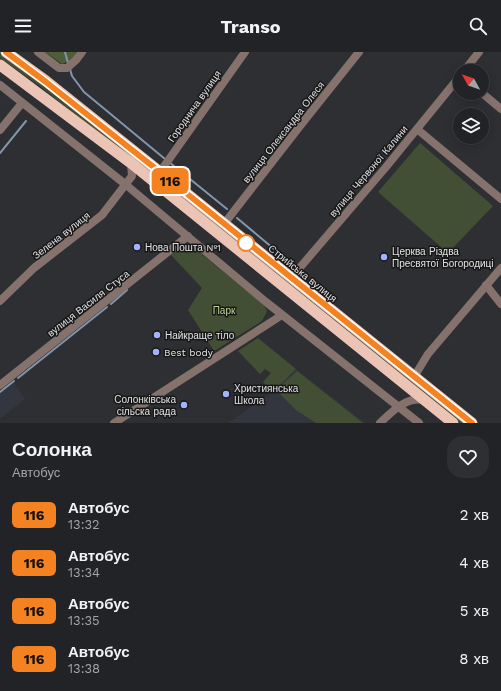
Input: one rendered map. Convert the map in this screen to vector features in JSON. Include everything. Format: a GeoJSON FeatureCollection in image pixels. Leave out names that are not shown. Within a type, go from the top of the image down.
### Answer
{"type":"FeatureCollection","features":[{"type":"Feature","properties":{"kind":"highway","name":"Стрийська вулиця"},"geometry":{"type":"LineString","coordinates":[[6,52],[165,166],[224,224],[472,423]]}},
{"type":"Feature","properties":{"kind":"highway"},"geometry":{"type":"LineString","coordinates":[[0,65],[131,163],[453,423]]}},
{"type":"Feature","properties":{"kind":"street"},"geometry":{"type":"LineString","coordinates":[[38,52],[59,68],[68,68],[82,52]]}},
{"type":"Feature","properties":{"kind":"street","name":"Городнича вулиця"},"geometry":{"type":"LineString","coordinates":[[165,166],[245,52]]}},
{"type":"Feature","properties":{"kind":"street","name":"вулиця Олександра Олеся"},"geometry":{"type":"LineString","coordinates":[[224,224],[359,52]]}},
{"type":"Feature","properties":{"kind":"street"},"geometry":{"type":"LineString","coordinates":[[470,64],[479,52]]}},
{"type":"Feature","properties":{"kind":"street"},"geometry":{"type":"LineString","coordinates":[[0,85],[127,182],[188,236],[282,315],[419,423]]}},
{"type":"Feature","properties":{"kind":"street","name":"вулиця Червоної Калини"},"geometry":{"type":"LineString","coordinates":[[290,278],[382,172],[453,85]]}},
{"type":"Feature","properties":{"kind":"street"},"geometry":{"type":"LineString","coordinates":[[489,99],[501,109]]}},
{"type":"Feature","properties":{"kind":"street"},"geometry":{"type":"LineString","coordinates":[[0,130],[22,103]]}},
{"type":"Feature","properties":{"kind":"street"},"geometry":{"type":"LineString","coordinates":[[417,129],[501,199]]}},
{"type":"Feature","properties":{"kind":"street","name":"Зелена вулиця"},"geometry":{"type":"LineString","coordinates":[[0,301],[34,268],[102,215],[127,182],[132,173],[131,163]]}},
{"type":"Feature","properties":{"kind":"street"},"geometry":{"type":"LineString","coordinates":[[127,182],[138,176],[148,177]]}},
{"type":"Feature","properties":{"kind":"street","name":"вулиця Василя Стуса"},"geometry":{"type":"LineString","coordinates":[[0,385],[188,236]]}},
{"type":"Feature","properties":{"kind":"street"},"geometry":{"type":"LineString","coordinates":[[414,377],[428,354],[501,268]]}},
{"type":"Feature","properties":{"kind":"street"},"geometry":{"type":"LineString","coordinates":[[486,285],[501,304]]}},
{"type":"Feature","properties":{"kind":"street"},"geometry":{"type":"LineString","coordinates":[[114,423],[282,315]]}},
{"type":"Feature","properties":{"kind":"street"},"geometry":{"type":"LineString","coordinates":[[405,384],[410,391],[409,400]]}},
{"type":"Feature","properties":{"kind":"street"},"geometry":{"type":"LineString","coordinates":[[380,423],[398,406],[409,400],[424,400]]}},
{"type":"Feature","properties":{"kind":"shaded area"},"geometry":{"type":"Polygon","coordinates":[[[296,369],[365,423],[228,423],[273,392],[296,369]]]}},
{"type":"Feature","properties":{"kind":"shaded area"},"geometry":{"type":"Polygon","coordinates":[[[12,380],[25,399],[0,419],[0,389],[12,380]]]}},
{"type":"Feature","properties":{"kind":"green space"},"geometry":{"type":"Polygon","coordinates":[[[45,52],[77,52],[72,60],[62,64],[45,52]]]}},
{"type":"Feature","properties":{"kind":"green space"},"geometry":{"type":"Polygon","coordinates":[[[0,53],[44,84],[273,270],[271,272],[41,87],[0,58],[0,53]]]}},
{"type":"Feature","properties":{"kind":"green space"},"geometry":{"type":"Polygon","coordinates":[[[420,143],[493,206],[448,253],[378,192],[420,143]]]}},
{"type":"Feature","properties":{"kind":"green space","name":"Парк"},"geometry":{"type":"Polygon","coordinates":[[[188,243],[263,304],[267,311],[262,321],[214,351],[188,310],[202,288],[171,255],[188,243]]]}},
{"type":"Feature","properties":{"kind":"green space"},"geometry":{"type":"Polygon","coordinates":[[[276,273],[464,423],[460,423],[275,275],[276,273]]]}},
{"type":"Feature","properties":{"kind":"green space"},"geometry":{"type":"Polygon","coordinates":[[[258,338],[296,369],[273,392],[263,382],[271,373],[265,369],[260,374],[238,351],[258,338]]]}},
{"type":"Feature","properties":{"kind":"green space"},"geometry":{"type":"Polygon","coordinates":[[[297,371],[363,423],[316,423],[296,410],[276,390],[297,371]]]}},
{"type":"Feature","properties":{"kind":"waterway"},"geometry":{"type":"LineString","coordinates":[[65,52],[68,63]]}},
{"type":"Feature","properties":{"kind":"waterway"},"geometry":{"type":"LineString","coordinates":[[70,69],[72,76],[84,92],[165,159]]}},
{"type":"Feature","properties":{"kind":"waterway"},"geometry":{"type":"LineString","coordinates":[[0,153],[26,121]]}},
{"type":"Feature","properties":{"kind":"waterway"},"geometry":{"type":"LineString","coordinates":[[169,162],[227,209]]}},
{"type":"Feature","properties":{"kind":"waterway"},"geometry":{"type":"LineString","coordinates":[[237,218],[286,259]]}},
{"type":"Feature","properties":{"kind":"waterway"},"geometry":{"type":"LineString","coordinates":[[111,304],[127,290]]}},
{"type":"Feature","properties":{"kind":"waterway"},"geometry":{"type":"LineString","coordinates":[[18,378],[107,307]]}},
{"type":"Feature","properties":{"kind":"waterway"},"geometry":{"type":"LineString","coordinates":[[0,392],[14,381]]}},
{"type":"Feature","properties":{"kind":"bus line","name":"116"},"geometry":{"type":"LineString","coordinates":[[6,52],[160,172],[472,423]]}},
{"type":"Feature","properties":{"kind":"place","name":"Нова Пошта №1"},"geometry":{"type":"Point","coordinates":[137,247]}},
{"type":"Feature","properties":{"kind":"place","name":"Церква Різдва Пресвятої Богородиці"},"geometry":{"type":"Point","coordinates":[384,257]}},
{"type":"Feature","properties":{"kind":"place","name":"Найкраще тіло"},"geometry":{"type":"Point","coordinates":[157,335]}},
{"type":"Feature","properties":{"kind":"place","name":"Best body"},"geometry":{"type":"Point","coordinates":[156,352]}},
{"type":"Feature","properties":{"kind":"place","name":"Християнська Школа"},"geometry":{"type":"Point","coordinates":[226,394]}},
{"type":"Feature","properties":{"kind":"place","name":"Солонківська сільска рада"},"geometry":{"type":"Point","coordinates":[184,405]}}]}
